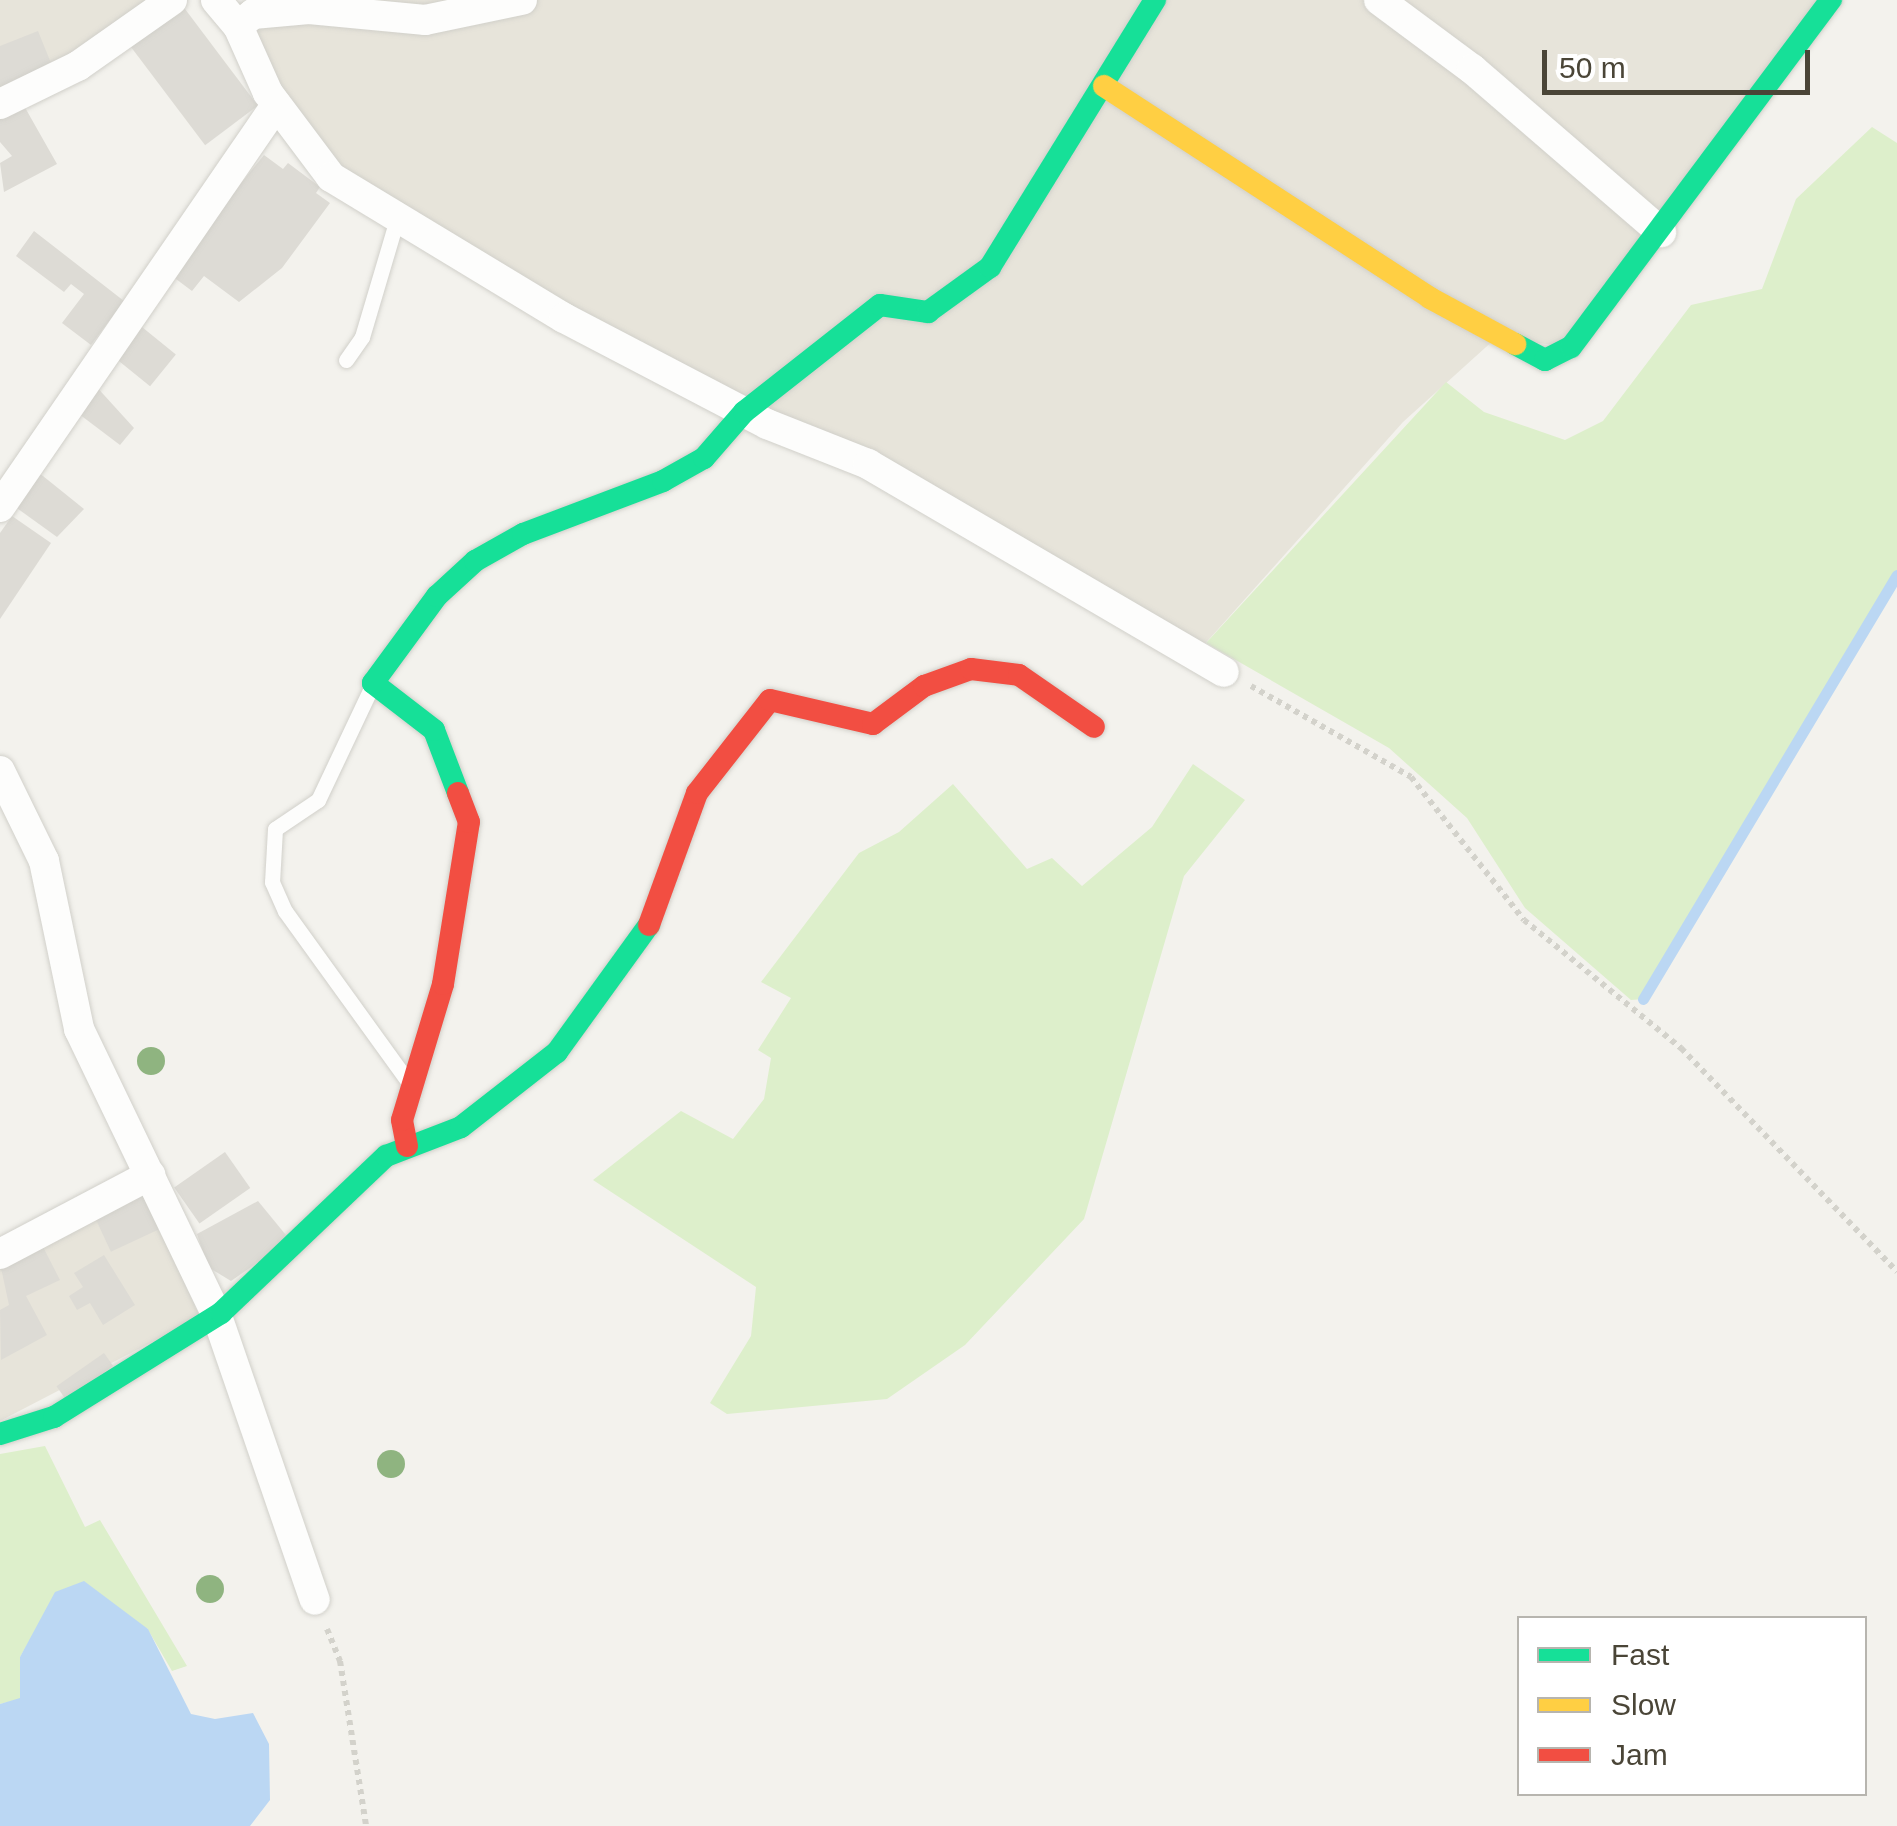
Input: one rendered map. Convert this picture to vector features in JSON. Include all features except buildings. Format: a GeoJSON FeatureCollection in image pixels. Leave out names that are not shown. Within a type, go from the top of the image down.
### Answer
{"type":"FeatureCollection","features":[{"type":"Feature","properties":{"kind":"street"},"geometry":{"type":"LineString","coordinates":[[0,104],[78,66],[172,0]]}},
{"type":"Feature","properties":{"kind":"street"},"geometry":{"type":"LineString","coordinates":[[216,0],[238,26],[276,105],[331,177],[564,318],[744,412],[868,464],[1224,672]]}},
{"type":"Feature","properties":{"kind":"street"},"geometry":{"type":"LineString","coordinates":[[238,26],[252,14],[311,5],[425,20],[522,0]]}},
{"type":"Feature","properties":{"kind":"street"},"geometry":{"type":"LineString","coordinates":[[407,1146],[402,1120],[458,918],[469,822],[434,730],[373,682],[437,596],[475,561],[523,534],[664,481],[704,458],[744,412],[880,305],[928,312],[990,267],[1156,0]]}},
{"type":"Feature","properties":{"kind":"street"},"geometry":{"type":"LineString","coordinates":[[1379,0],[1472,69],[1661,232]]}},
{"type":"Feature","properties":{"kind":"street"},"geometry":{"type":"LineString","coordinates":[[1104,86],[1430,298],[1544,360],[1571,347],[1661,232],[1830,0]]}},
{"type":"Feature","properties":{"kind":"street"},"geometry":{"type":"LineString","coordinates":[[0,507],[231,162],[276,105]]}},
{"type":"Feature","properties":{"kind":"street"},"geometry":{"type":"LineString","coordinates":[[0,1434],[54,1417],[216,1316],[282,1262],[386,1156],[461,1127],[556,1052],[654,917],[696,793],[770,700],[873,724],[924,686],[971,670],[1019,675],[1055,694],[1094,727]]}},
{"type":"Feature","properties":{"kind":"street"},"geometry":{"type":"LineString","coordinates":[[0,771],[44,861],[79,1029],[216,1316],[315,1600]]}},
{"type":"Feature","properties":{"kind":"street"},"geometry":{"type":"LineString","coordinates":[[0,1254],[150,1175]]}},
{"type":"Feature","properties":{"kind":"lane"},"geometry":{"type":"LineString","coordinates":[[346,360],[362,337],[397,219]]}},
{"type":"Feature","properties":{"kind":"lane"},"geometry":{"type":"LineString","coordinates":[[373,682],[318,800],[275,829],[272,882],[285,911],[412,1086]]}},
{"type":"Feature","properties":{"kind":"path"},"geometry":{"type":"LineString","coordinates":[[1224,672],[1411,776],[1524,920],[1579,971],[1681,1048],[1897,1272]]}},
{"type":"Feature","properties":{"kind":"path"},"geometry":{"type":"LineString","coordinates":[[315,1600],[340,1661],[366,1826]]}},
{"type":"Feature","properties":{"kind":"shaded area"},"geometry":{"type":"Polygon","coordinates":[[[0,0],[172,0],[0,104],[0,0]]]}},
{"type":"Feature","properties":{"kind":"shaded area"},"geometry":{"type":"Polygon","coordinates":[[[313,0],[1831,0],[1571,347],[1496,338],[1403,422],[1195,655],[331,177],[268,93],[253,14],[313,0]]]}},
{"type":"Feature","properties":{"kind":"shaded area"},"geometry":{"type":"Polygon","coordinates":[[[93,1213],[161,1230],[200,1317],[0,1421],[0,1263],[93,1213]]]}},
{"type":"Feature","properties":{"kind":"green space"},"geometry":{"type":"Polygon","coordinates":[[[1872,127],[1897,143],[1897,575],[1643,999],[1631,1000],[1525,908],[1467,818],[1389,748],[1206,643],[1446,382],[1484,412],[1565,440],[1603,421],[1691,305],[1762,289],[1796,199],[1872,127]]]}},
{"type":"Feature","properties":{"kind":"green space"},"geometry":{"type":"Polygon","coordinates":[[[1193,764],[1245,800],[1184,876],[1084,1219],[965,1345],[887,1399],[727,1414],[710,1403],[751,1336],[756,1287],[593,1180],[681,1111],[733,1139],[764,1099],[771,1058],[758,1050],[791,998],[761,982],[859,853],[899,832],[953,784],[1027,869],[1052,858],[1082,886],[1152,827],[1193,764]]]}},
{"type":"Feature","properties":{"kind":"green space"},"geometry":{"type":"Polygon","coordinates":[[[45,1446],[85,1527],[100,1520],[187,1666],[172,1671],[147,1628],[35,1631],[20,1657],[20,1699],[0,1704],[0,1454],[45,1446]]]}},
{"type":"Feature","properties":{"kind":"water"},"geometry":{"type":"Polygon","coordinates":[[[84,1581],[148,1629],[191,1714],[215,1719],[253,1713],[269,1744],[270,1800],[250,1826],[0,1826],[0,1704],[20,1698],[20,1657],[55,1592],[84,1581]]]}},
{"type":"Feature","properties":{"kind":"waterway"},"geometry":{"type":"LineString","coordinates":[[1643,999],[1897,575]]}},
{"type":"Feature","properties":{"kind":"traffic: fast"},"geometry":{"type":"LineString","coordinates":[[458,793],[434,730],[373,683],[437,596],[475,561],[523,534],[663,481],[704,458],[744,412],[880,305],[928,312],[990,267],[1155,0]]}},
{"type":"Feature","properties":{"kind":"traffic: fast"},"geometry":{"type":"LineString","coordinates":[[1515,344],[1545,360],[1571,347],[1831,0]]}},
{"type":"Feature","properties":{"kind":"traffic: fast"},"geometry":{"type":"LineString","coordinates":[[0,1434],[54,1417],[221,1313],[386,1156],[461,1127],[557,1052],[649,925]]}},
{"type":"Feature","properties":{"kind":"traffic: slow"},"geometry":{"type":"LineString","coordinates":[[1104,86],[1430,298],[1515,344]]}},
{"type":"Feature","properties":{"kind":"traffic: jam"},"geometry":{"type":"LineString","coordinates":[[649,925],[697,793],[770,700],[873,724],[924,686],[971,669],[1019,675],[1094,727]]}},
{"type":"Feature","properties":{"kind":"traffic: jam"},"geometry":{"type":"LineString","coordinates":[[407,1146],[402,1120],[443,984],[469,822],[458,793]]}}]}
